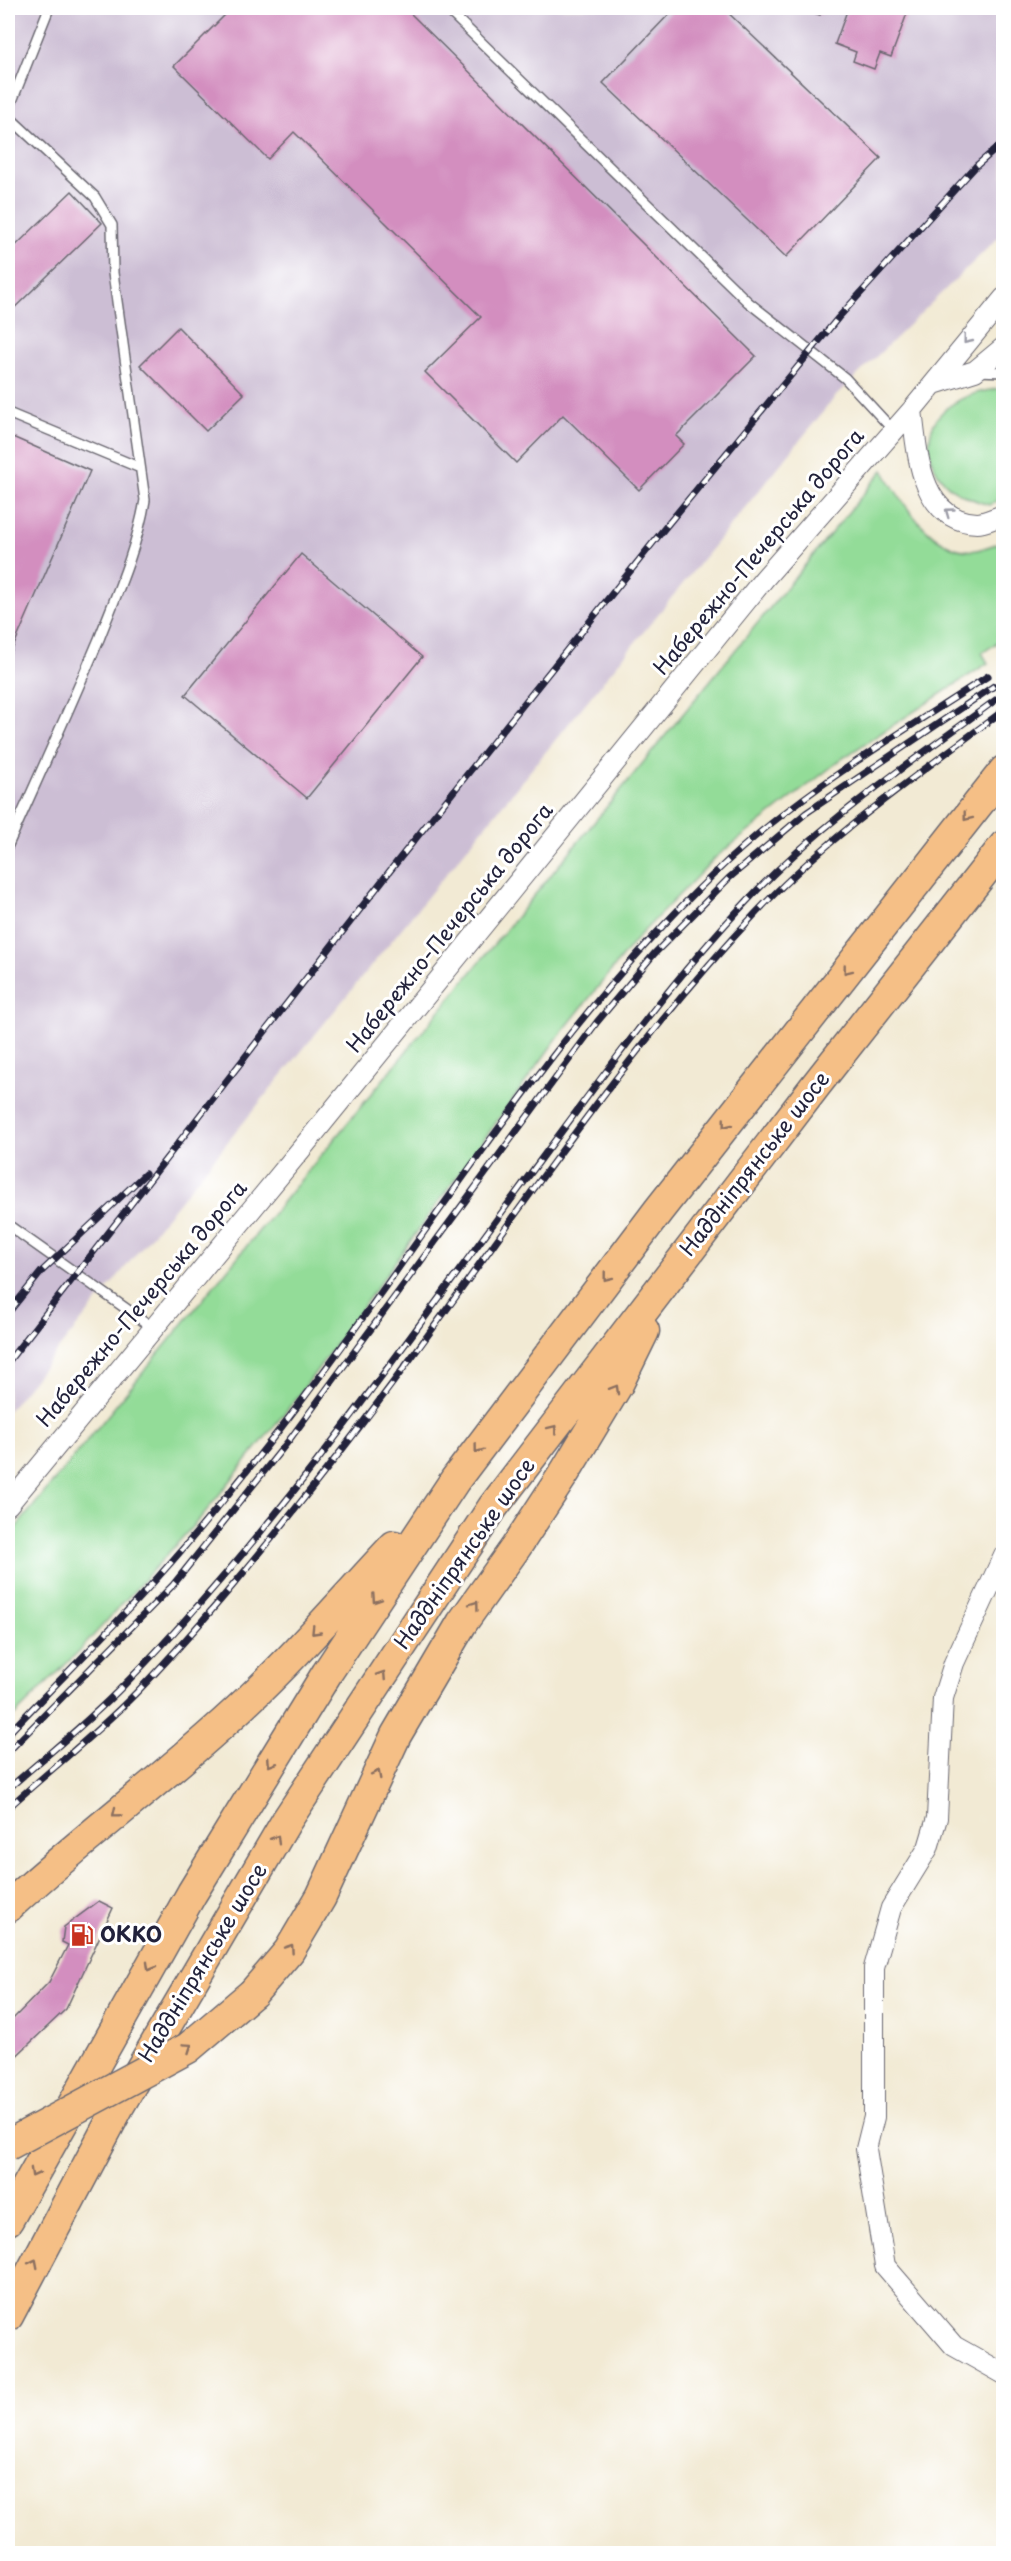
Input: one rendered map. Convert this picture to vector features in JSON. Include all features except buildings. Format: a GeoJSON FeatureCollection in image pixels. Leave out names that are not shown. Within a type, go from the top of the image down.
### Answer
{"type":"FeatureCollection","features":[{"type":"Feature","properties":{"kind":"main road","name":"Наддніпрянське шосе"},"geometry":{"type":"LineString","coordinates":[[8,2220],[215,1854],[327,1673],[455,1480],[658,1211],[1004,771]]}},
{"type":"Feature","properties":{"kind":"main road","name":"Наддніпрянське шосе"},"geometry":{"type":"LineString","coordinates":[[8,2316],[119,2106],[294,1810],[493,1507],[672,1272],[1004,846]]}},
{"type":"Feature","properties":{"kind":"main road"},"geometry":{"type":"LineString","coordinates":[[8,2145],[188,2048],[253,1993],[289,1951],[321,1897],[396,1735],[462,1623],[516,1547],[618,1384],[672,1272]]}},
{"type":"Feature","properties":{"kind":"main road"},"geometry":{"type":"LineString","coordinates":[[8,1907],[73,1847],[161,1777],[244,1705],[455,1480]]}},
{"type":"Feature","properties":{"kind":"street","name":"Набережно-Печерська дорога"},"geometry":{"type":"LineString","coordinates":[[8,1505],[152,1327],[303,1147],[764,579],[912,410],[1004,298]]}},
{"type":"Feature","properties":{"kind":"street"},"geometry":{"type":"LineString","coordinates":[[934,384],[975,371],[1004,347]]}},
{"type":"Feature","properties":{"kind":"street"},"geometry":{"type":"LineString","coordinates":[[912,410],[919,464],[924,482],[941,506],[959,519],[979,523],[1004,515]]}},
{"type":"Feature","properties":{"kind":"street"},"geometry":{"type":"LineString","coordinates":[[1004,1555],[954,1663],[943,1698],[937,1818],[928,1848],[891,1908],[874,1968],[874,2117],[866,2149],[885,2266],[954,2346],[1004,2374]]}},
{"type":"Feature","properties":{"kind":"lane"},"geometry":{"type":"LineString","coordinates":[[8,111],[49,8]]}},
{"type":"Feature","properties":{"kind":"lane"},"geometry":{"type":"LineString","coordinates":[[446,8],[748,302],[845,378],[893,430]]}},
{"type":"Feature","properties":{"kind":"lane"},"geometry":{"type":"LineString","coordinates":[[8,116],[95,197],[112,225],[113,273],[138,467],[145,500],[139,533],[74,700],[8,845]]}},
{"type":"Feature","properties":{"kind":"lane"},"geometry":{"type":"LineString","coordinates":[[975,371],[1004,372]]}},
{"type":"Feature","properties":{"kind":"lane"},"geometry":{"type":"LineString","coordinates":[[8,413],[138,467]]}},
{"type":"Feature","properties":{"kind":"lane"},"geometry":{"type":"LineString","coordinates":[[8,1224],[152,1327]]}},
{"type":"Feature","properties":{"kind":"shaded area"},"geometry":{"type":"Polygon","coordinates":[[[8,8],[1003,8],[1003,233],[836,396],[8,1411],[8,8]]]}},
{"type":"Feature","properties":{"kind":"green space"},"geometry":{"type":"Polygon","coordinates":[[[1003,388],[1003,498],[989,505],[966,497],[948,486],[934,465],[929,441],[938,418],[947,408],[960,399],[974,394],[1003,388]]]}},
{"type":"Feature","properties":{"kind":"green space"},"geometry":{"type":"Polygon","coordinates":[[[883,470],[909,510],[933,536],[947,545],[962,550],[977,550],[1003,542],[1003,639],[982,653],[988,663],[843,758],[716,857],[639,936],[558,1037],[299,1395],[203,1515],[82,1648],[8,1722],[8,1537],[883,470]]]}},
{"type":"Feature","properties":{"kind":"railway"},"geometry":{"type":"LineString","coordinates":[[8,1362],[396,863],[664,529],[838,318],[976,166],[1004,142]]}},
{"type":"Feature","properties":{"kind":"railway"},"geometry":{"type":"LineString","coordinates":[[8,1734],[141,1596],[236,1485],[333,1358],[541,1071],[654,935],[716,872],[779,817],[882,744],[988,676]]}},
{"type":"Feature","properties":{"kind":"railway"},"geometry":{"type":"LineString","coordinates":[[8,1752],[173,1585],[290,1439],[597,1022],[654,954],[729,878],[806,813],[994,686]]}},
{"type":"Feature","properties":{"kind":"railway"},"geometry":{"type":"LineString","coordinates":[[8,1789],[110,1699],[179,1627],[231,1568],[330,1444],[628,1042],[715,936],[746,902],[805,845],[868,793],[1001,696]]}},
{"type":"Feature","properties":{"kind":"railway"},"geometry":{"type":"LineString","coordinates":[[8,1808],[121,1708],[162,1666],[236,1582],[383,1396],[642,1046],[755,914],[783,885],[843,832],[1004,710]]}},
{"type":"Feature","properties":{"kind":"railway"},"geometry":{"type":"LineString","coordinates":[[8,1313],[42,1271],[145,1174]]}},
{"type":"Feature","properties":{"kind":"place","name":"ОККО"},"geometry":{"type":"Point","coordinates":[82,1935]}}]}
